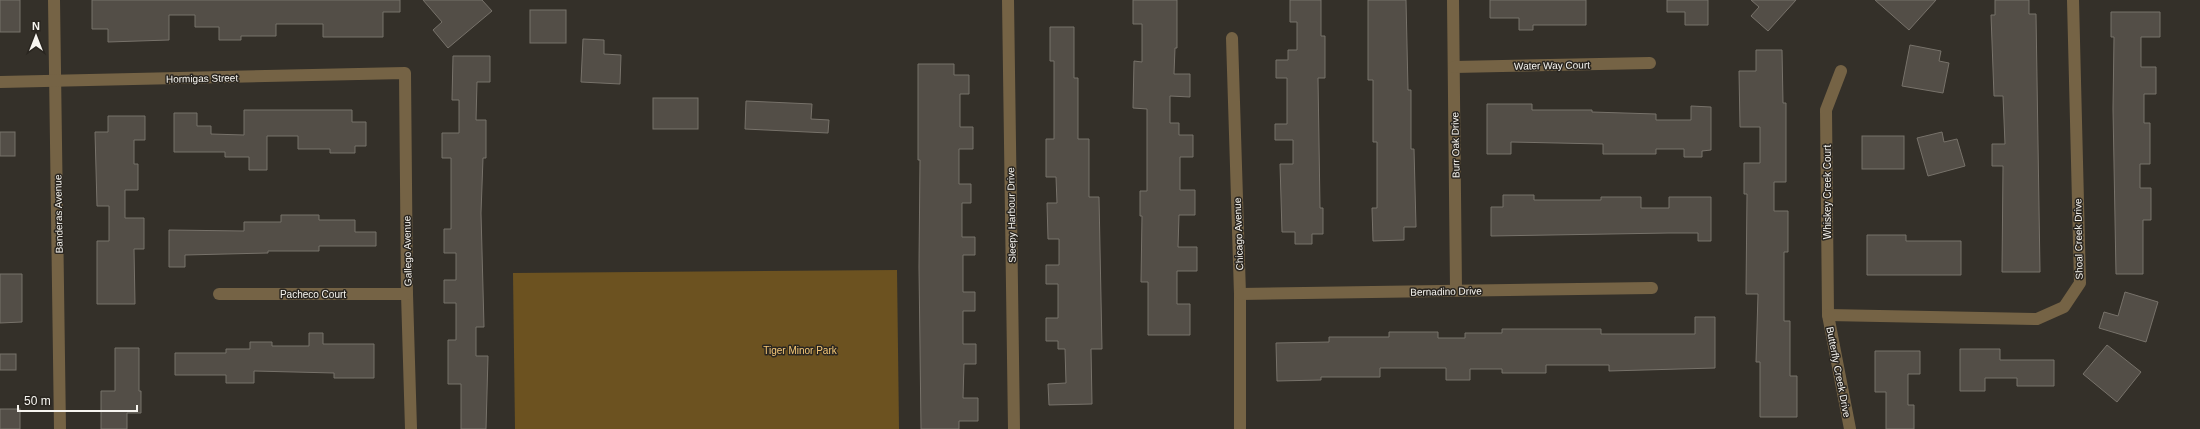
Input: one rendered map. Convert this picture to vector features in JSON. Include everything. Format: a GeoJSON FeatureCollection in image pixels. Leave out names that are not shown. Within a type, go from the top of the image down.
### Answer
{"type":"FeatureCollection","features":[{"type":"Feature","properties":{"kind":"street","name":"Banderas Avenue"},"geometry":{"type":"LineString","coordinates":[[54,0],[60,429]]}},
{"type":"Feature","properties":{"kind":"street","name":"Sleepy Harbour Drive"},"geometry":{"type":"LineString","coordinates":[[1008,0],[1014,429]]}},
{"type":"Feature","properties":{"kind":"street","name":"Burr Oak Drive"},"geometry":{"type":"LineString","coordinates":[[1453,0],[1456,290]]}},
{"type":"Feature","properties":{"kind":"street","name":"Shoal Creek Drive"},"geometry":{"type":"LineString","coordinates":[[1828,315],[2037,319],[2064,307],[2080,283],[2073,0]]}},
{"type":"Feature","properties":{"kind":"street","name":"Chicago Avenue"},"geometry":{"type":"LineString","coordinates":[[1232,38],[1240,294],[1240,429]]}},
{"type":"Feature","properties":{"kind":"street","name":"Water Way Court"},"geometry":{"type":"LineString","coordinates":[[1454,68],[1650,63]]}},
{"type":"Feature","properties":{"kind":"street","name":"Whiskey Creek Court"},"geometry":{"type":"LineString","coordinates":[[1828,315],[1826,110],[1841,72]]}},
{"type":"Feature","properties":{"kind":"street","name":"Hormigas Street"},"geometry":{"type":"LineString","coordinates":[[0,82],[405,73]]}},
{"type":"Feature","properties":{"kind":"street","name":"Gallego Avenue"},"geometry":{"type":"LineString","coordinates":[[405,73],[407,294],[411,429]]}},
{"type":"Feature","properties":{"kind":"street","name":"Bernadino Drive"},"geometry":{"type":"LineString","coordinates":[[1240,294],[1652,288]]}},
{"type":"Feature","properties":{"kind":"street","name":"Pacheco Court"},"geometry":{"type":"LineString","coordinates":[[219,294],[407,294]]}},
{"type":"Feature","properties":{"kind":"street","name":"Butterfly Creek Drive"},"geometry":{"type":"LineString","coordinates":[[1828,315],[1850,429]]}},
{"type":"Feature","properties":{"kind":"green space","name":"Tiger Minor Park"},"geometry":{"type":"Polygon","coordinates":[[[897,270],[899,429],[515,429],[513,273],[897,270]]]}},
{"type":"Feature","properties":{"kind":"building"},"geometry":{"type":"Polygon","coordinates":[[[0,0],[20,0],[20,32],[0,32],[0,0]]]}},
{"type":"Feature","properties":{"kind":"building"},"geometry":{"type":"Polygon","coordinates":[[[92,0],[400,0],[400,12],[383,12],[383,37],[323,37],[323,24],[276,24],[276,36],[241,36],[241,40],[219,40],[219,27],[195,27],[195,15],[169,15],[169,40],[108,42],[108,29],[92,29],[92,0]]]}},
{"type":"Feature","properties":{"kind":"building"},"geometry":{"type":"Polygon","coordinates":[[[423,0],[482,0],[492,11],[448,48],[433,30],[442,22],[423,0]]]}},
{"type":"Feature","properties":{"kind":"building"},"geometry":{"type":"Polygon","coordinates":[[[1133,0],[1177,0],[1177,48],[1175,48],[1174,74],[1190,74],[1190,97],[1170,96],[1170,123],[1179,123],[1179,135],[1193,135],[1193,157],[1180,157],[1180,190],[1195,190],[1195,215],[1179,215],[1178,247],[1197,247],[1197,271],[1177,271],[1177,304],[1190,304],[1190,335],[1148,335],[1148,282],[1141,282],[1142,216],[1140,216],[1140,191],[1147,191],[1147,109],[1133,108],[1134,61],[1142,62],[1142,24],[1133,24],[1133,0]]]}},
{"type":"Feature","properties":{"kind":"building"},"geometry":{"type":"Polygon","coordinates":[[[1290,0],[1321,0],[1321,36],[1325,36],[1325,78],[1318,78],[1320,208],[1323,208],[1323,234],[1312,234],[1312,244],[1295,244],[1295,232],[1282,232],[1280,164],[1293,164],[1293,140],[1275,140],[1275,124],[1287,124],[1287,78],[1276,78],[1276,60],[1288,60],[1288,50],[1297,50],[1297,22],[1290,22],[1290,0]]]}},
{"type":"Feature","properties":{"kind":"building"},"geometry":{"type":"Polygon","coordinates":[[[1368,0],[1406,0],[1408,90],[1411,90],[1411,149],[1414,149],[1416,227],[1404,227],[1404,240],[1373,241],[1372,208],[1377,208],[1377,142],[1373,142],[1373,80],[1368,80],[1368,0]]]}},
{"type":"Feature","properties":{"kind":"building"},"geometry":{"type":"Polygon","coordinates":[[[1490,0],[1586,0],[1586,25],[1533,25],[1533,30],[1519,30],[1519,18],[1490,18],[1490,0]]]}},
{"type":"Feature","properties":{"kind":"building"},"geometry":{"type":"Polygon","coordinates":[[[1667,0],[1708,0],[1708,25],[1685,25],[1685,12],[1667,12],[1667,0]]]}},
{"type":"Feature","properties":{"kind":"building"},"geometry":{"type":"Polygon","coordinates":[[[1751,0],[1796,0],[1768,31],[1751,16],[1759,7],[1751,0]]]}},
{"type":"Feature","properties":{"kind":"building"},"geometry":{"type":"Polygon","coordinates":[[[1875,0],[1936,0],[1909,30],[1875,0]]]}},
{"type":"Feature","properties":{"kind":"building"},"geometry":{"type":"Polygon","coordinates":[[[1995,0],[2029,0],[2029,14],[2036,14],[2040,272],[2002,272],[2003,166],[1992,166],[1992,144],[2005,144],[2003,96],[1994,96],[1991,15],[1995,15],[1995,0]]]}},
{"type":"Feature","properties":{"kind":"building"},"geometry":{"type":"Polygon","coordinates":[[[530,10],[566,10],[566,43],[530,43],[530,10]]]}},
{"type":"Feature","properties":{"kind":"building"},"geometry":{"type":"Polygon","coordinates":[[[2111,12],[2160,12],[2160,37],[2141,37],[2141,67],[2156,67],[2156,94],[2144,94],[2144,123],[2150,123],[2150,164],[2140,164],[2140,188],[2151,188],[2151,220],[2143,220],[2143,274],[2116,274],[2113,109],[2114,37],[2111,37],[2111,12]]]}},
{"type":"Feature","properties":{"kind":"building"},"geometry":{"type":"Polygon","coordinates":[[[1050,27],[1074,27],[1074,78],[1078,78],[1078,139],[1089,139],[1089,197],[1099,197],[1102,349],[1091,349],[1092,404],[1049,405],[1048,384],[1066,383],[1065,349],[1058,349],[1058,341],[1046,341],[1046,318],[1058,318],[1058,284],[1046,284],[1046,265],[1059,265],[1059,239],[1048,239],[1047,203],[1057,203],[1056,177],[1046,177],[1046,139],[1054,139],[1054,61],[1050,61],[1050,27]]]}},
{"type":"Feature","properties":{"kind":"building"},"geometry":{"type":"Polygon","coordinates":[[[583,39],[604,40],[604,54],[621,55],[620,84],[581,82],[583,39]]]}},
{"type":"Feature","properties":{"kind":"building"},"geometry":{"type":"Polygon","coordinates":[[[1910,45],[1941,51],[1939,61],[1949,63],[1943,93],[1902,86],[1910,45]]]}},
{"type":"Feature","properties":{"kind":"building"},"geometry":{"type":"Polygon","coordinates":[[[1756,50],[1782,50],[1783,103],[1786,103],[1786,182],[1774,182],[1774,211],[1788,211],[1788,252],[1784,252],[1784,321],[1790,321],[1790,376],[1797,376],[1797,417],[1760,417],[1760,362],[1756,362],[1758,294],[1746,294],[1747,194],[1744,194],[1744,163],[1760,163],[1760,127],[1740,127],[1739,71],[1756,71],[1756,50]]]}},
{"type":"Feature","properties":{"kind":"building"},"geometry":{"type":"Polygon","coordinates":[[[453,56],[490,56],[490,82],[477,82],[476,120],[486,120],[486,158],[483,158],[481,213],[484,327],[476,327],[476,356],[488,356],[486,429],[461,429],[461,384],[448,384],[448,340],[456,340],[456,303],[444,303],[444,280],[456,280],[456,253],[444,253],[444,229],[451,229],[451,158],[442,158],[442,133],[459,133],[459,100],[452,100],[453,56]]]}},
{"type":"Feature","properties":{"kind":"building"},"geometry":{"type":"Polygon","coordinates":[[[918,64],[954,64],[954,75],[969,75],[969,94],[960,94],[960,127],[973,127],[973,149],[959,149],[959,184],[971,184],[971,203],[962,203],[962,237],[975,237],[975,255],[963,255],[963,292],[975,292],[975,311],[963,311],[963,344],[976,344],[976,364],[964,364],[963,398],[978,398],[978,421],[959,421],[959,429],[921,429],[919,267],[920,160],[918,160],[918,64]]]}},
{"type":"Feature","properties":{"kind":"building"},"geometry":{"type":"Polygon","coordinates":[[[653,98],[698,98],[698,129],[653,129],[653,98]]]}},
{"type":"Feature","properties":{"kind":"building"},"geometry":{"type":"Polygon","coordinates":[[[746,101],[812,104],[811,119],[829,120],[828,133],[745,129],[746,101]]]}},
{"type":"Feature","properties":{"kind":"building"},"geometry":{"type":"Polygon","coordinates":[[[1487,104],[1532,104],[1532,110],[1592,110],[1592,112],[1656,114],[1656,120],[1691,120],[1691,106],[1711,107],[1711,150],[1702,151],[1702,157],[1684,157],[1684,149],[1656,149],[1656,154],[1603,154],[1603,144],[1511,142],[1511,154],[1487,154],[1487,104]]]}},
{"type":"Feature","properties":{"kind":"building"},"geometry":{"type":"Polygon","coordinates":[[[244,110],[352,110],[352,122],[366,122],[366,146],[355,146],[355,153],[330,153],[330,149],[298,149],[298,136],[267,136],[267,170],[249,170],[249,157],[225,157],[225,152],[174,152],[174,113],[197,113],[197,126],[211,126],[211,134],[244,135],[244,110]]]}},
{"type":"Feature","properties":{"kind":"building"},"geometry":{"type":"Polygon","coordinates":[[[108,116],[145,116],[145,140],[134,140],[134,164],[138,164],[138,190],[125,190],[125,218],[144,218],[144,249],[134,249],[135,304],[97,304],[97,241],[109,241],[109,206],[97,206],[95,132],[108,132],[108,116]]]}},
{"type":"Feature","properties":{"kind":"building"},"geometry":{"type":"Polygon","coordinates":[[[0,132],[15,132],[15,156],[0,156],[0,132]]]}},
{"type":"Feature","properties":{"kind":"building"},"geometry":{"type":"Polygon","coordinates":[[[1942,132],[1944,142],[1957,139],[1965,166],[1928,176],[1917,138],[1942,132]]]}},
{"type":"Feature","properties":{"kind":"building"},"geometry":{"type":"Polygon","coordinates":[[[1862,136],[1904,136],[1904,169],[1862,169],[1862,136]]]}},
{"type":"Feature","properties":{"kind":"building"},"geometry":{"type":"Polygon","coordinates":[[[1503,195],[1534,195],[1534,200],[1601,200],[1601,197],[1641,197],[1641,208],[1669,208],[1669,197],[1711,197],[1711,241],[1698,241],[1698,233],[1491,236],[1491,207],[1503,207],[1503,195]]]}},
{"type":"Feature","properties":{"kind":"building"},"geometry":{"type":"Polygon","coordinates":[[[281,215],[319,215],[319,220],[355,220],[355,232],[376,232],[376,246],[319,246],[319,251],[268,251],[268,253],[185,255],[185,267],[169,267],[169,230],[244,231],[244,222],[281,222],[281,215]]]}},
{"type":"Feature","properties":{"kind":"building"},"geometry":{"type":"Polygon","coordinates":[[[1867,235],[1906,235],[1906,241],[1961,241],[1961,275],[1867,275],[1867,235]]]}},
{"type":"Feature","properties":{"kind":"building"},"geometry":{"type":"Polygon","coordinates":[[[0,274],[22,274],[22,322],[0,323],[0,274]]]}},
{"type":"Feature","properties":{"kind":"building"},"geometry":{"type":"Polygon","coordinates":[[[2125,292],[2158,302],[2146,342],[2099,328],[2104,312],[2118,316],[2125,292]]]}},
{"type":"Feature","properties":{"kind":"building"},"geometry":{"type":"Polygon","coordinates":[[[1695,317],[1715,317],[1715,368],[1609,371],[1609,365],[1546,365],[1546,373],[1502,373],[1502,369],[1470,369],[1470,380],[1446,380],[1446,368],[1380,368],[1380,377],[1321,377],[1321,380],[1277,381],[1276,343],[1329,342],[1329,337],[1389,337],[1389,332],[1438,332],[1438,338],[1465,338],[1465,333],[1502,333],[1502,329],[1601,329],[1601,334],[1695,334],[1695,317]]]}},
{"type":"Feature","properties":{"kind":"building"},"geometry":{"type":"Polygon","coordinates":[[[309,333],[323,333],[323,344],[374,344],[374,378],[334,378],[334,373],[254,371],[254,383],[226,383],[226,375],[175,375],[175,353],[226,353],[226,349],[250,349],[250,342],[272,342],[272,346],[309,346],[309,333]]]}},
{"type":"Feature","properties":{"kind":"building"},"geometry":{"type":"Polygon","coordinates":[[[2107,345],[2141,372],[2117,402],[2083,374],[2107,345]]]}},
{"type":"Feature","properties":{"kind":"building"},"geometry":{"type":"Polygon","coordinates":[[[115,348],[139,348],[139,391],[141,391],[141,413],[127,413],[127,429],[101,429],[101,391],[115,391],[115,348]]]}},
{"type":"Feature","properties":{"kind":"building"},"geometry":{"type":"Polygon","coordinates":[[[1960,349],[2000,349],[2000,360],[2054,360],[2054,386],[2017,386],[2017,378],[1985,378],[1985,391],[1960,391],[1960,349]]]}},
{"type":"Feature","properties":{"kind":"building"},"geometry":{"type":"Polygon","coordinates":[[[1875,351],[1920,351],[1920,374],[1908,374],[1908,405],[1914,405],[1914,429],[1886,429],[1886,392],[1875,392],[1875,351]]]}},
{"type":"Feature","properties":{"kind":"building"},"geometry":{"type":"Polygon","coordinates":[[[0,354],[16,354],[16,370],[0,370],[0,354]]]}},
{"type":"Feature","properties":{"kind":"building"},"geometry":{"type":"Polygon","coordinates":[[[0,409],[20,409],[20,429],[0,429],[0,409]]]}}]}
